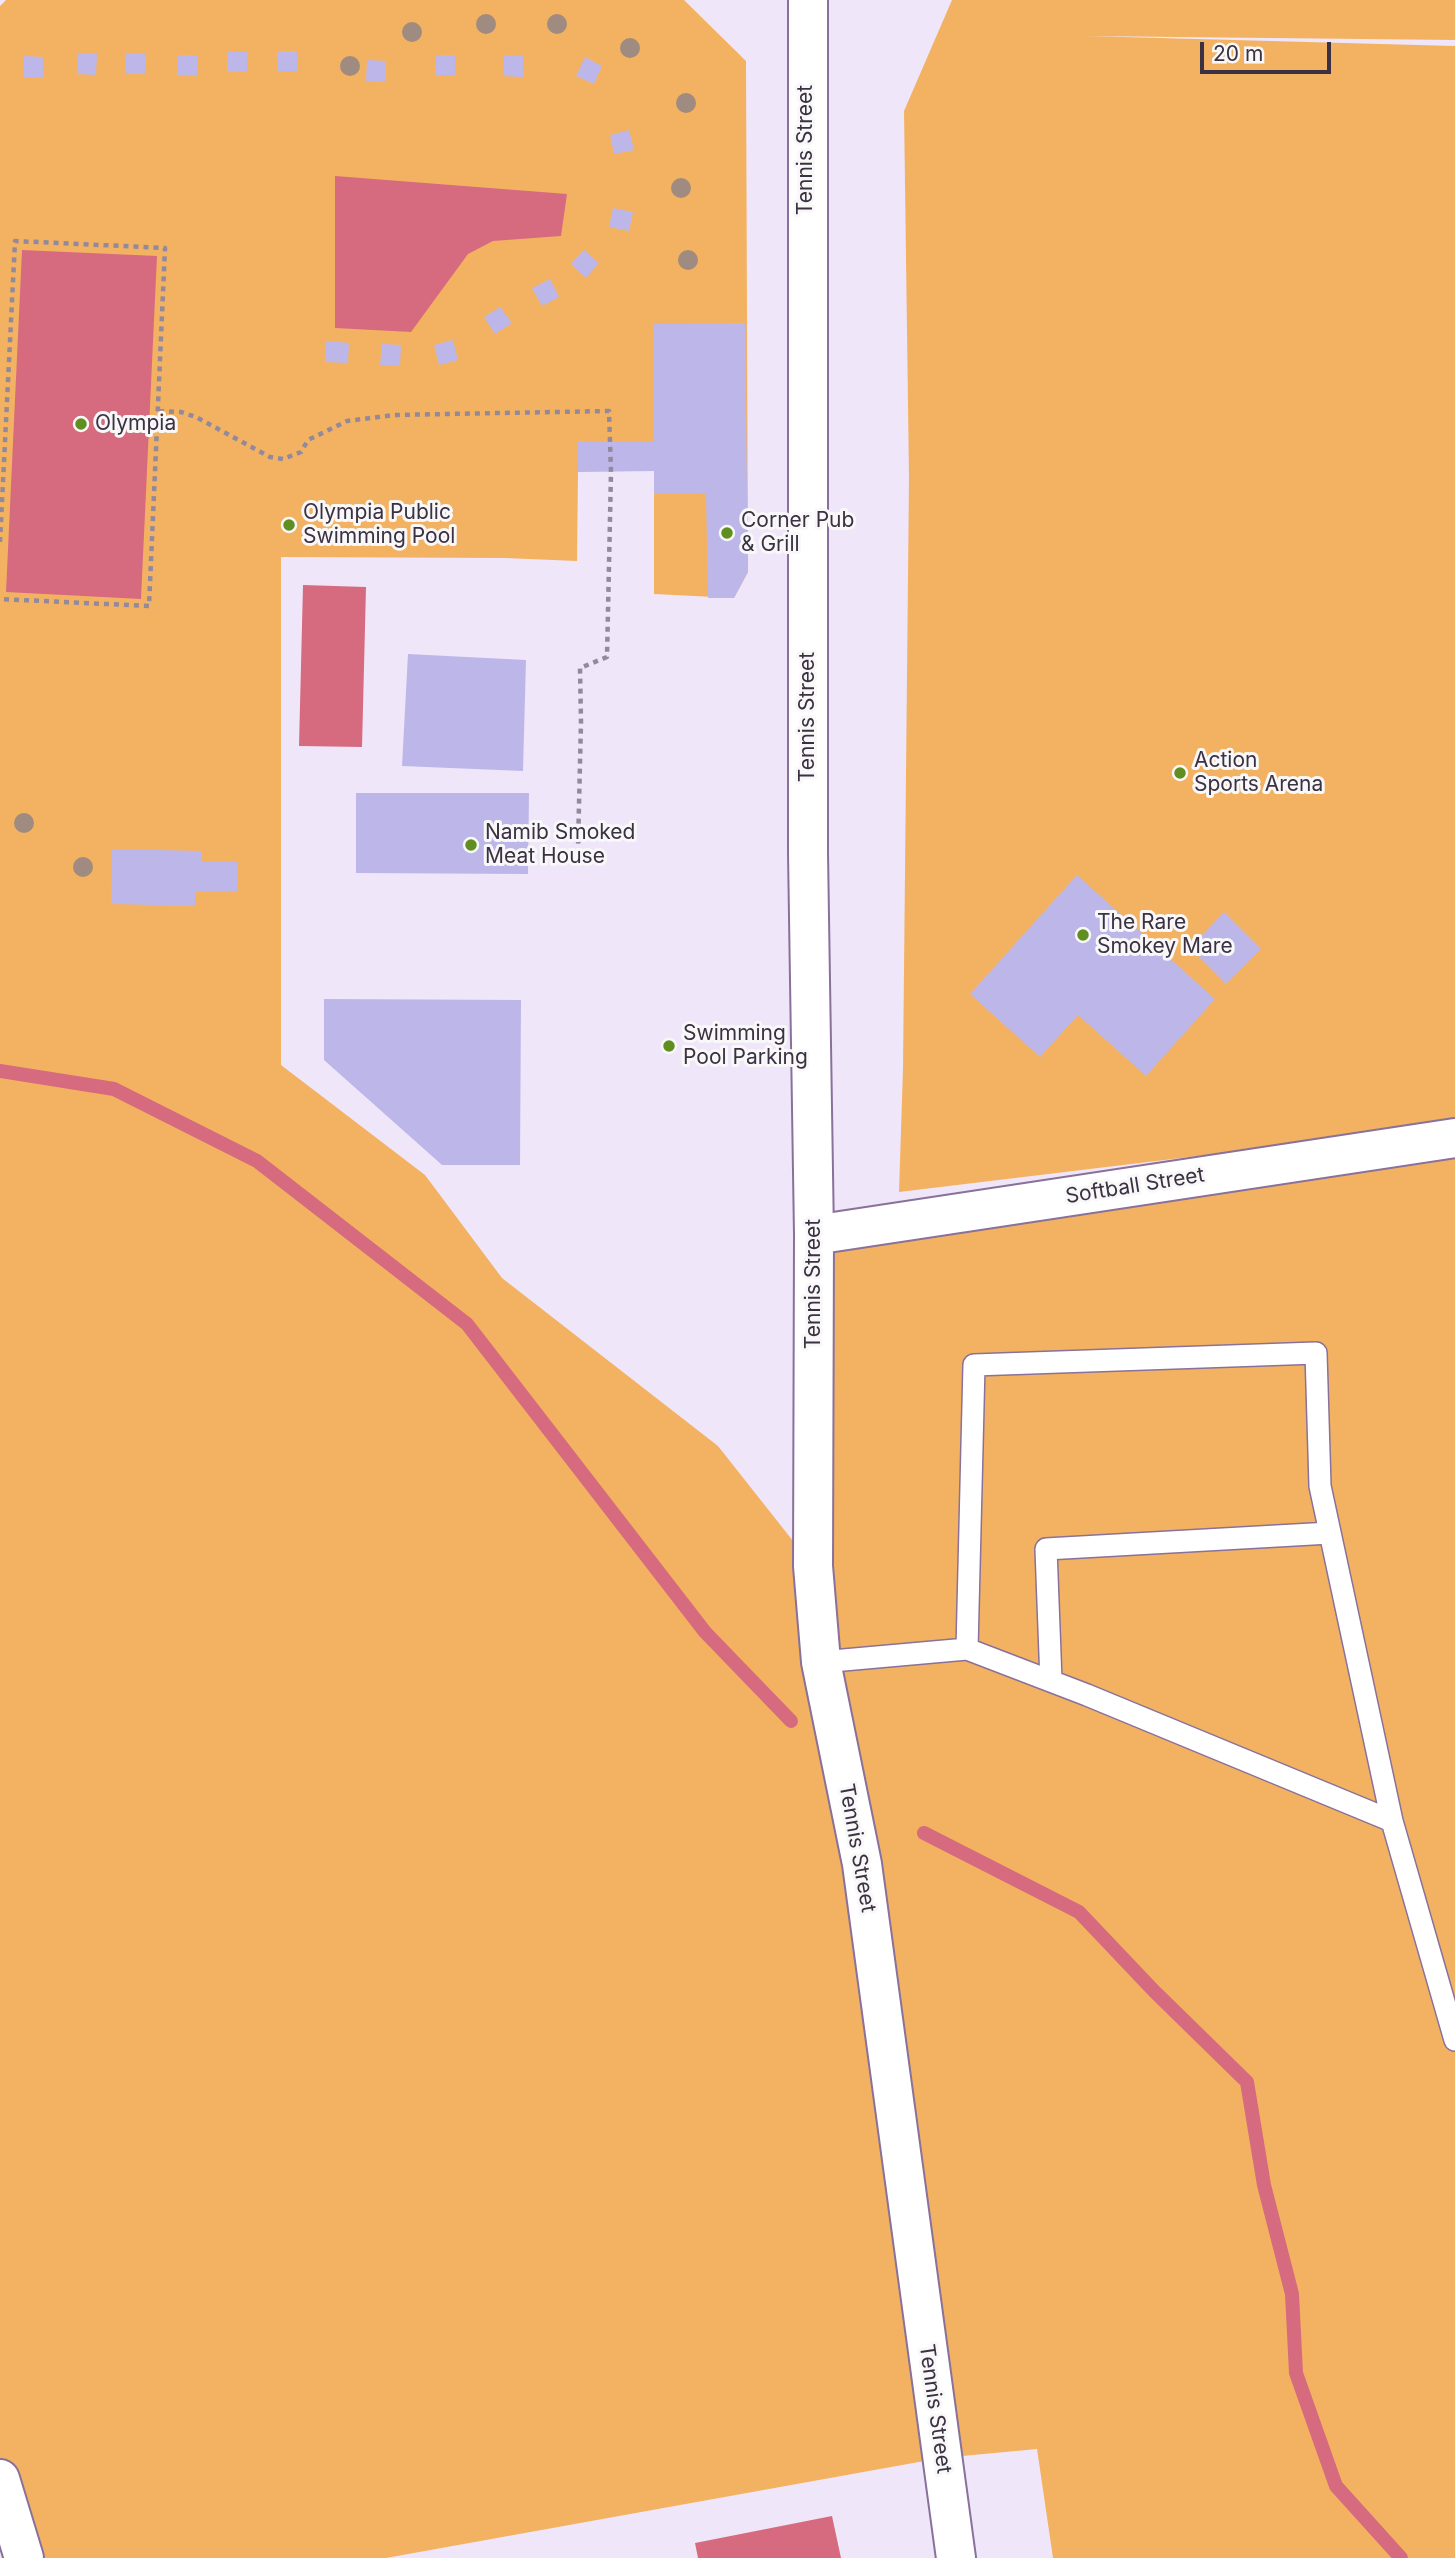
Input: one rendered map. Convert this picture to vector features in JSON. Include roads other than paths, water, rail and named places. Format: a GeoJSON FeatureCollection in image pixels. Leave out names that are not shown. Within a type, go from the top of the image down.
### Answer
{"type":"FeatureCollection","features":[{"type":"Feature","properties":{"kind":"street","name":"Tennis Street"},"geometry":{"type":"LineString","coordinates":[[808,0],[808,853],[814,1234],[813,1566],[821,1662],[862,1864],[956,2558]]}},
{"type":"Feature","properties":{"kind":"street","name":"Softball Street"},"geometry":{"type":"LineString","coordinates":[[814,1234],[1455,1138]]}},
{"type":"Feature","properties":{"kind":"street"},"geometry":{"type":"LineString","coordinates":[[0,2479],[24,2558]]}},
{"type":"Feature","properties":{"kind":"lane"},"geometry":{"type":"LineString","coordinates":[[967,1649],[974,1365],[1316,1353],[1320,1486],[1392,1821],[1455,2040]]}},
{"type":"Feature","properties":{"kind":"lane"},"geometry":{"type":"LineString","coordinates":[[1051,1681],[1046,1549],[1330,1533]]}},
{"type":"Feature","properties":{"kind":"lane"},"geometry":{"type":"LineString","coordinates":[[821,1662],[967,1649],[1392,1821]]}},
{"type":"Feature","properties":{"kind":"waterway"},"geometry":{"type":"LineString","coordinates":[[0,1071],[114,1089],[257,1161],[467,1324],[705,1632],[791,1721]]}},
{"type":"Feature","properties":{"kind":"waterway"},"geometry":{"type":"LineString","coordinates":[[924,1833],[1079,1912],[1154,1991],[1247,2082],[1264,2185],[1292,2294],[1296,2373],[1336,2486],[1401,2558]]}},
{"type":"Feature","properties":{"kind":"place","name":"Olympia"},"geometry":{"type":"Point","coordinates":[81,424]}},
{"type":"Feature","properties":{"kind":"place","name":"Olympia Public Swimming Pool"},"geometry":{"type":"Point","coordinates":[289,525]}},
{"type":"Feature","properties":{"kind":"place","name":"Corner Pub & Grill"},"geometry":{"type":"Point","coordinates":[727,533]}},
{"type":"Feature","properties":{"kind":"place","name":"Action Sports Arena"},"geometry":{"type":"Point","coordinates":[1180,773]}},
{"type":"Feature","properties":{"kind":"place","name":"Namib Smoked Meat House"},"geometry":{"type":"Point","coordinates":[471,845]}},
{"type":"Feature","properties":{"kind":"place","name":"The Rare Smokey Mare"},"geometry":{"type":"Point","coordinates":[1083,935]}},
{"type":"Feature","properties":{"kind":"place","name":"Swimming Pool Parking"},"geometry":{"type":"Point","coordinates":[669,1046]}}]}
